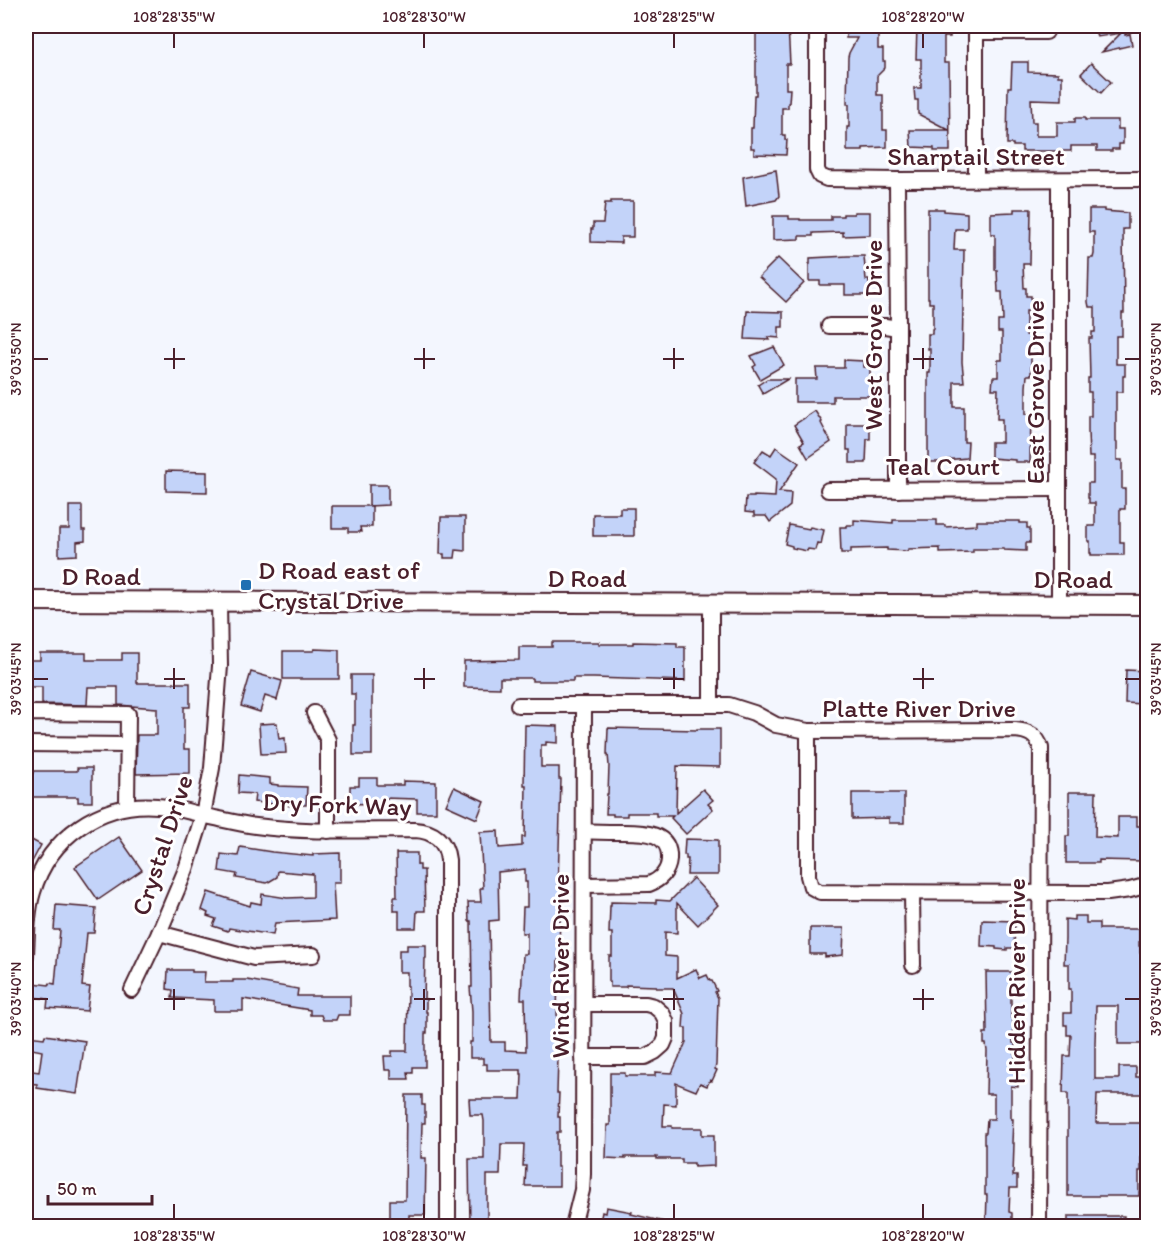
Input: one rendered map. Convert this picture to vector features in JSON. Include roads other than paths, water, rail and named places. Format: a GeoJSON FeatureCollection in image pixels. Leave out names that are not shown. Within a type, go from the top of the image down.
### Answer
{"type":"FeatureCollection","features":[{"type":"Feature","properties":{"kind":"street","name":"Sharptail Street"},"geometry":{"type":"LineString","coordinates":[[816,26],[817,170],[820,176],[827,179],[897,180],[1148,179]]}},
{"type":"Feature","properties":{"kind":"street"},"geometry":{"type":"LineString","coordinates":[[976,179],[976,29],[1046,32]]}},
{"type":"Feature","properties":{"kind":"street","name":"West Grove Drive"},"geometry":{"type":"LineString","coordinates":[[897,180],[898,490]]}},
{"type":"Feature","properties":{"kind":"street","name":"East Grove Drive"},"geometry":{"type":"LineString","coordinates":[[1059,180],[1059,604]]}},
{"type":"Feature","properties":{"kind":"street"},"geometry":{"type":"LineString","coordinates":[[829,327],[898,328]]}},
{"type":"Feature","properties":{"kind":"street","name":"Teal Court"},"geometry":{"type":"LineString","coordinates":[[828,490],[1059,489]]}},
{"type":"Feature","properties":{"kind":"street","name":"D Road"},"geometry":{"type":"LineString","coordinates":[[26,601],[1148,605]]}},
{"type":"Feature","properties":{"kind":"street","name":"Crystal Drive"},"geometry":{"type":"LineString","coordinates":[[132,990],[186,869],[202,815],[212,768],[220,666],[219,602]]}},
{"type":"Feature","properties":{"kind":"street"},"geometry":{"type":"LineString","coordinates":[[711,604],[711,705]]}},
{"type":"Feature","properties":{"kind":"street","name":"Platte River Drive"},"geometry":{"type":"LineString","coordinates":[[518,705],[729,705],[754,713],[776,725],[808,731],[1015,730],[1027,731],[1036,737]]}},
{"type":"Feature","properties":{"kind":"street","name":"Wind River Drive"},"geometry":{"type":"LineString","coordinates":[[573,1227],[582,1190],[583,1174],[584,705]]}},
{"type":"Feature","properties":{"kind":"street"},"geometry":{"type":"LineString","coordinates":[[26,714],[128,714],[127,806]]}},
{"type":"Feature","properties":{"kind":"street"},"geometry":{"type":"LineString","coordinates":[[314,714],[328,740],[328,831]]}},
{"type":"Feature","properties":{"kind":"street"},"geometry":{"type":"LineString","coordinates":[[808,731],[807,864],[811,887],[820,892],[1108,893],[1148,885]]}},
{"type":"Feature","properties":{"kind":"street","name":"Hidden River Drive"},"geometry":{"type":"LineString","coordinates":[[1036,737],[1041,748],[1039,1227]]}},
{"type":"Feature","properties":{"kind":"street"},"geometry":{"type":"LineString","coordinates":[[26,744],[128,745]]}},
{"type":"Feature","properties":{"kind":"street","name":"Dry Fork Way"},"geometry":{"type":"LineString","coordinates":[[26,955],[33,892],[49,859],[63,841],[86,822],[112,810],[127,806],[164,806],[255,826],[328,831],[422,830],[436,836],[447,853],[448,1227]]}},
{"type":"Feature","properties":{"kind":"street"},"geometry":{"type":"LineString","coordinates":[[584,831],[649,832],[666,845],[669,859],[666,872],[649,884],[584,885]]}},
{"type":"Feature","properties":{"kind":"street"},"geometry":{"type":"LineString","coordinates":[[912,893],[913,965]]}},
{"type":"Feature","properties":{"kind":"street"},"geometry":{"type":"LineString","coordinates":[[159,933],[254,958],[313,955]]}},
{"type":"Feature","properties":{"kind":"street"},"geometry":{"type":"LineString","coordinates":[[583,1057],[645,1057],[663,1045],[666,1038],[666,1021],[662,1013],[654,1006],[584,1004]]}},
{"type":"Feature","properties":{"kind":"place","name":"D Road east of Crystal Drive"},"geometry":{"type":"Point","coordinates":[246,585]}}]}
